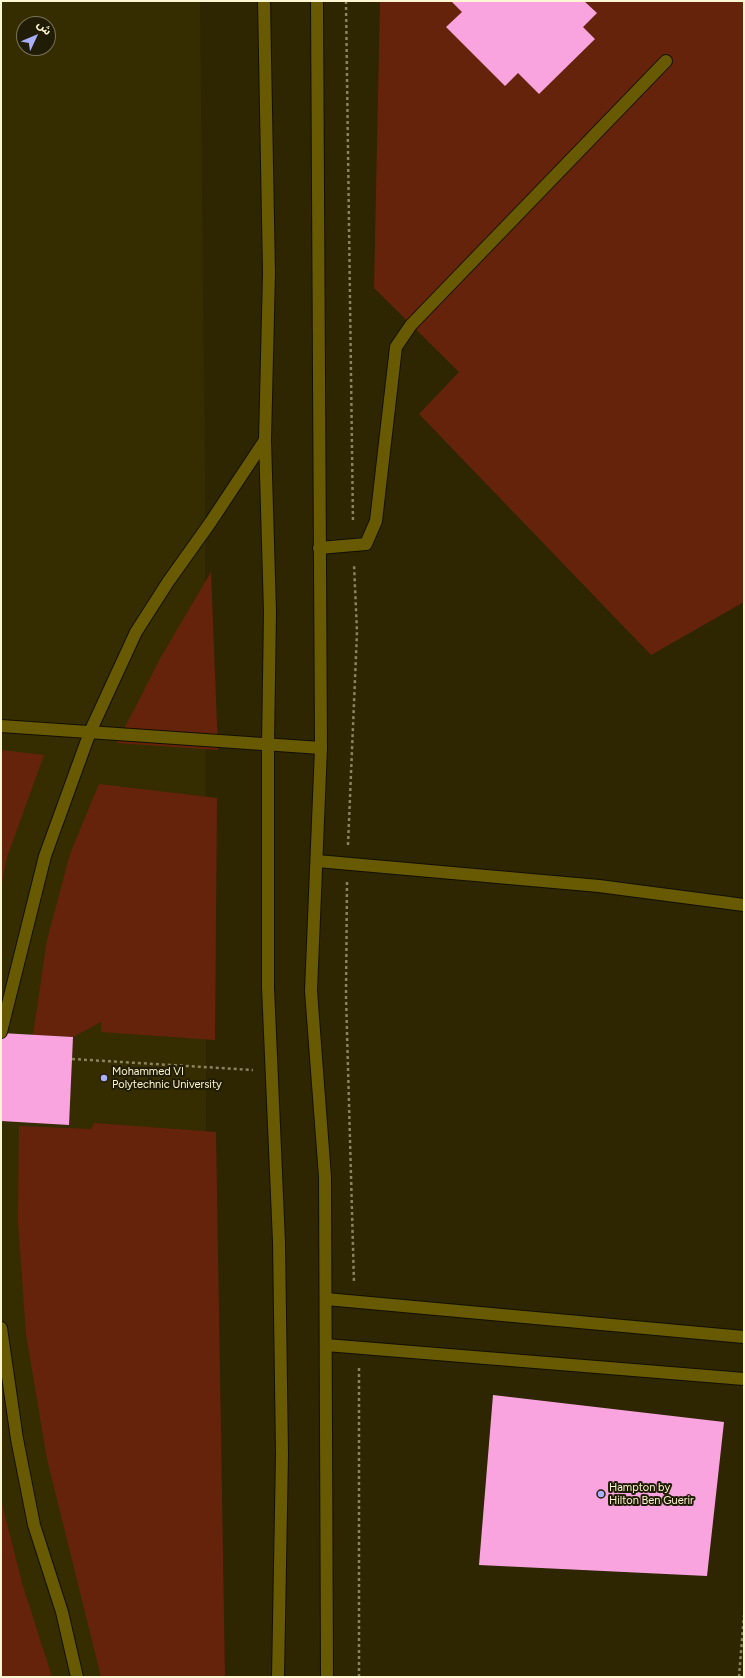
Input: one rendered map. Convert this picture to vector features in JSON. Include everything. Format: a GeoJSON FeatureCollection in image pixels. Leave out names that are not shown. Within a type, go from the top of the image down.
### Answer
{"type":"FeatureCollection","features":[{"type":"Feature","properties":{"kind":"street"},"geometry":{"type":"LineString","coordinates":[[264,1],[269,273],[265,440],[270,612],[268,744],[268,987],[279,1242],[282,1454],[278,1677]]}},
{"type":"Feature","properties":{"kind":"street"},"geometry":{"type":"LineString","coordinates":[[317,1],[321,748],[311,991],[325,1177],[327,1677]]}},
{"type":"Feature","properties":{"kind":"street"},"geometry":{"type":"LineString","coordinates":[[319,548],[366,544],[376,521],[396,346],[411,325],[666,61]]}},
{"type":"Feature","properties":{"kind":"street"},"geometry":{"type":"LineString","coordinates":[[1,1032],[45,856],[90,732],[136,632],[168,582],[210,523],[265,440]]}},
{"type":"Feature","properties":{"kind":"street"},"geometry":{"type":"LineString","coordinates":[[1,726],[321,748]]}},
{"type":"Feature","properties":{"kind":"street"},"geometry":{"type":"LineString","coordinates":[[317,862],[599,886],[744,905]]}},
{"type":"Feature","properties":{"kind":"street"},"geometry":{"type":"LineString","coordinates":[[326,1299],[744,1337]]}},
{"type":"Feature","properties":{"kind":"street"},"geometry":{"type":"LineString","coordinates":[[1,1328],[17,1439],[34,1525],[62,1612],[77,1677]]}},
{"type":"Feature","properties":{"kind":"street"},"geometry":{"type":"LineString","coordinates":[[326,1345],[744,1379]]}},
{"type":"Feature","properties":{"kind":"path"},"geometry":{"type":"LineString","coordinates":[[346,1],[353,545],[357,632],[347,864],[346,996],[354,1301]]}},
{"type":"Feature","properties":{"kind":"path"},"geometry":{"type":"LineString","coordinates":[[72,1059],[271,1072]]}},
{"type":"Feature","properties":{"kind":"path"},"geometry":{"type":"LineString","coordinates":[[358,1348],[358,1677]]}},
{"type":"Feature","properties":{"kind":"path"},"geometry":{"type":"LineString","coordinates":[[739,1677],[744,1615]]}},
{"type":"Feature","properties":{"kind":"shaded area","name":"Mohammed VI Polytechnic University"},"geometry":{"type":"Polygon","coordinates":[[[1,1],[200,1],[205,479],[207,1677],[1,1677],[1,1]]]}},
{"type":"Feature","properties":{"kind":"shaded area"},"geometry":{"type":"Polygon","coordinates":[[[380,1],[744,1],[744,602],[651,655],[419,414],[459,372],[374,288],[380,1]]]}},
{"type":"Feature","properties":{"kind":"shaded area"},"geometry":{"type":"Polygon","coordinates":[[[211,572],[218,750],[117,743],[161,657],[211,572]]]}},
{"type":"Feature","properties":{"kind":"shaded area"},"geometry":{"type":"Polygon","coordinates":[[[1,750],[44,755],[7,857],[1,887],[1,750]]]}},
{"type":"Feature","properties":{"kind":"shaded area"},"geometry":{"type":"Polygon","coordinates":[[[99,784],[217,798],[215,1040],[101,1032],[101,1022],[73,1037],[33,1035],[47,940],[70,854],[99,784]]]}},
{"type":"Feature","properties":{"kind":"shaded area"},"geometry":{"type":"Polygon","coordinates":[[[94,1123],[216,1132],[225,1677],[101,1677],[47,1459],[26,1334],[18,1222],[19,1126],[91,1129],[94,1123]]]}},
{"type":"Feature","properties":{"kind":"shaded area"},"geometry":{"type":"Polygon","coordinates":[[[1,1500],[22,1583],[52,1677],[1,1677],[1,1500]]]}},
{"type":"Feature","properties":{"kind":"building"},"geometry":{"type":"Polygon","coordinates":[[[584,1],[597,13],[583,27],[595,39],[539,94],[518,73],[505,86],[446,27],[462,12],[452,2],[584,1]]]}},
{"type":"Feature","properties":{"kind":"building"},"geometry":{"type":"Polygon","coordinates":[[[1,1033],[73,1037],[69,1125],[1,1121],[1,1033]]]}},
{"type":"Feature","properties":{"kind":"building","name":"Hampton by Hilton Ben Guerir"},"geometry":{"type":"Polygon","coordinates":[[[493,1395],[724,1422],[707,1576],[479,1565],[493,1395]]]}},
{"type":"Feature","properties":{"kind":"place","name":"Mohammed VI Polytechnic University"},"geometry":{"type":"Point","coordinates":[104,1078]}},
{"type":"Feature","properties":{"kind":"place","name":"Hampton by Hilton Ben Guerir"},"geometry":{"type":"Point","coordinates":[601,1494]}}]}
